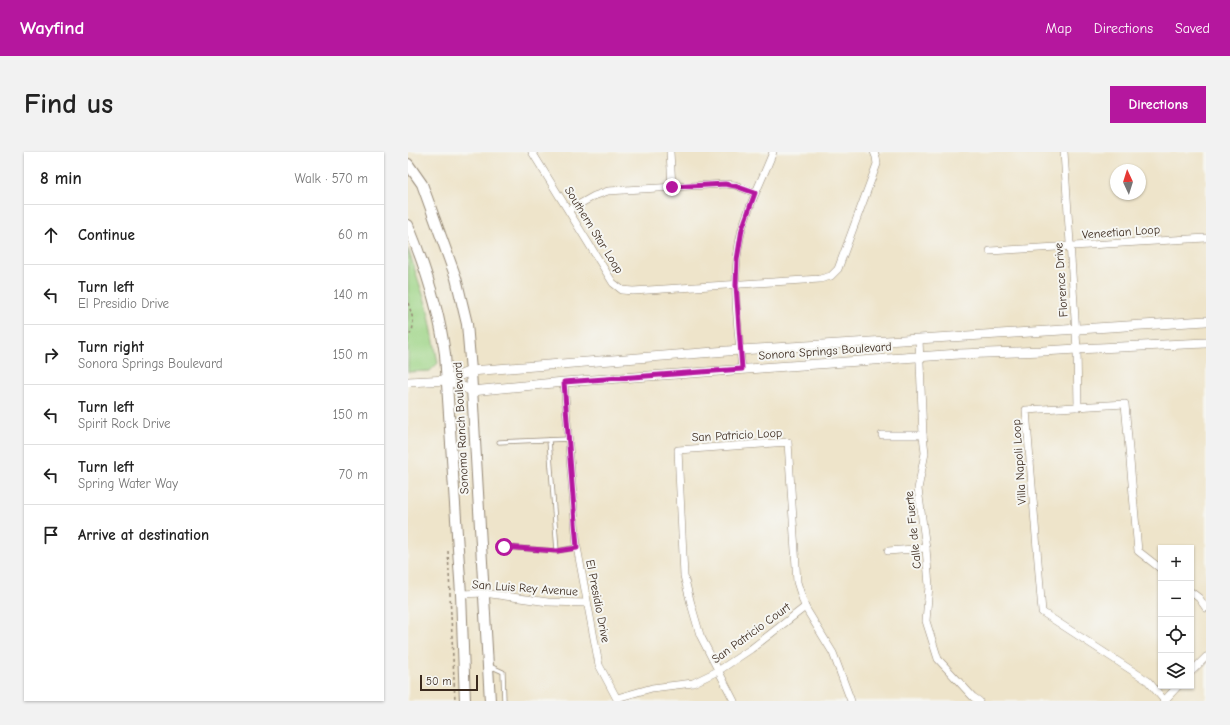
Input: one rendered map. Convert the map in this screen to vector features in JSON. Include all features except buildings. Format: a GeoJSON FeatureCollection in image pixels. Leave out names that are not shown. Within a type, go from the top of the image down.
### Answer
{"type":"FeatureCollection","features":[{"type":"Feature","properties":{"kind":"main road","name":"Sonoma Ranch Boulevard"},"geometry":{"type":"LineString","coordinates":[[408,164],[422,184],[456,278],[467,324],[490,701]]}},
{"type":"Feature","properties":{"kind":"main road","name":"Sonoma Ranch Boulevard"},"geometry":{"type":"LineString","coordinates":[[408,225],[427,274],[444,342],[448,380],[461,594],[465,701]]}},
{"type":"Feature","properties":{"kind":"street","name":"Southern Star Loop"},"geometry":{"type":"LineString","coordinates":[[532,152],[613,283],[622,290],[633,292],[828,278],[838,269],[877,164],[874,152]]}},
{"type":"Feature","properties":{"kind":"street"},"geometry":{"type":"LineString","coordinates":[[670,152],[672,187]]}},
{"type":"Feature","properties":{"kind":"street"},"geometry":{"type":"LineString","coordinates":[[742,369],[736,285],[737,260],[741,237],[749,209],[773,152]]}},
{"type":"Feature","properties":{"kind":"street","name":"Florence Drive"},"geometry":{"type":"LineString","coordinates":[[1064,152],[1076,329],[1078,407]]}},
{"type":"Feature","properties":{"kind":"street"},"geometry":{"type":"LineString","coordinates":[[569,210],[594,196],[608,191],[725,184],[755,193]]}},
{"type":"Feature","properties":{"kind":"street","name":"Veneetian Loop"},"geometry":{"type":"LineString","coordinates":[[990,251],[1206,238]]}},
{"type":"Feature","properties":{"kind":"street","name":"Sonora Springs Boulevard"},"geometry":{"type":"LineString","coordinates":[[408,382],[448,380],[471,371],[740,350],[1206,321]]}},
{"type":"Feature","properties":{"kind":"street","name":"Calle de Fuerte"},"geometry":{"type":"LineString","coordinates":[[919,339],[923,435],[926,453],[918,489],[926,548],[929,586],[926,621],[938,659],[973,697],[979,701]]}},
{"type":"Feature","properties":{"kind":"street","name":"Sonora Springs Boulevard"},"geometry":{"type":"LineString","coordinates":[[448,380],[472,391],[564,382],[920,356],[1036,352],[1206,343]]}},
{"type":"Feature","properties":{"kind":"street","name":"El Presidio Drive"},"geometry":{"type":"LineString","coordinates":[[564,382],[577,548],[599,665],[617,700]]}},
{"type":"Feature","properties":{"kind":"street","name":"Villa Napoli Loop"},"geometry":{"type":"LineString","coordinates":[[1158,567],[1138,551],[1125,404],[1026,410],[1042,612],[1148,681],[1164,701]]}},
{"type":"Feature","properties":{"kind":"street"},"geometry":{"type":"LineString","coordinates":[[882,435],[923,435]]}},
{"type":"Feature","properties":{"kind":"street","name":"San Patricio Loop"},"geometry":{"type":"LineString","coordinates":[[718,671],[700,635],[690,604],[684,576],[678,450],[788,442],[797,582],[805,607]]}},
{"type":"Feature","properties":{"kind":"street"},"geometry":{"type":"LineString","coordinates":[[888,551],[926,548]]}},
{"type":"Feature","properties":{"kind":"street","name":"San Luis Rey Avenue"},"geometry":{"type":"LineString","coordinates":[[461,594],[484,593],[548,602],[587,603]]}},
{"type":"Feature","properties":{"kind":"street"},"geometry":{"type":"LineString","coordinates":[[1194,594],[1199,598],[1206,608]]}},
{"type":"Feature","properties":{"kind":"street"},"geometry":{"type":"LineString","coordinates":[[805,607],[833,653],[851,701]]}},
{"type":"Feature","properties":{"kind":"street","name":"San Patricio Court"},"geometry":{"type":"LineString","coordinates":[[617,700],[652,688],[693,683],[718,671],[750,649],[805,607]]}},
{"type":"Feature","properties":{"kind":"street"},"geometry":{"type":"LineString","coordinates":[[1194,669],[1206,657]]}},
{"type":"Feature","properties":{"kind":"street"},"geometry":{"type":"LineString","coordinates":[[718,671],[734,701]]}},
{"type":"Feature","properties":{"kind":"street"},"geometry":{"type":"LineString","coordinates":[[1164,701],[1175,689]]}},
{"type":"Feature","properties":{"kind":"lane"},"geometry":{"type":"LineString","coordinates":[[499,442],[568,439]]}},
{"type":"Feature","properties":{"kind":"lane"},"geometry":{"type":"LineString","coordinates":[[549,440],[557,551]]}},
{"type":"Feature","properties":{"kind":"lane"},"geometry":{"type":"LineString","coordinates":[[504,547],[557,551],[577,548]]}},
{"type":"Feature","properties":{"kind":"lane"},"geometry":{"type":"LineString","coordinates":[[488,664],[503,672],[504,701]]}},
{"type":"Feature","properties":{"kind":"path"},"geometry":{"type":"LineString","coordinates":[[408,303],[414,321],[412,333],[408,337]]}},
{"type":"Feature","properties":{"kind":"path"},"geometry":{"type":"LineString","coordinates":[[448,547],[455,701]]}},
{"type":"Feature","properties":{"kind":"green space"},"geometry":{"type":"Polygon","coordinates":[[[408,249],[428,310],[438,363],[430,371],[408,372],[408,249]]]}},
{"type":"Feature","properties":{"kind":"route"},"geometry":{"type":"LineString","coordinates":[[504,547],[557,551],[577,548],[564,382],[742,369],[739,344],[736,285],[737,260],[742,229],[755,193],[730,184],[672,187]]}}]}
